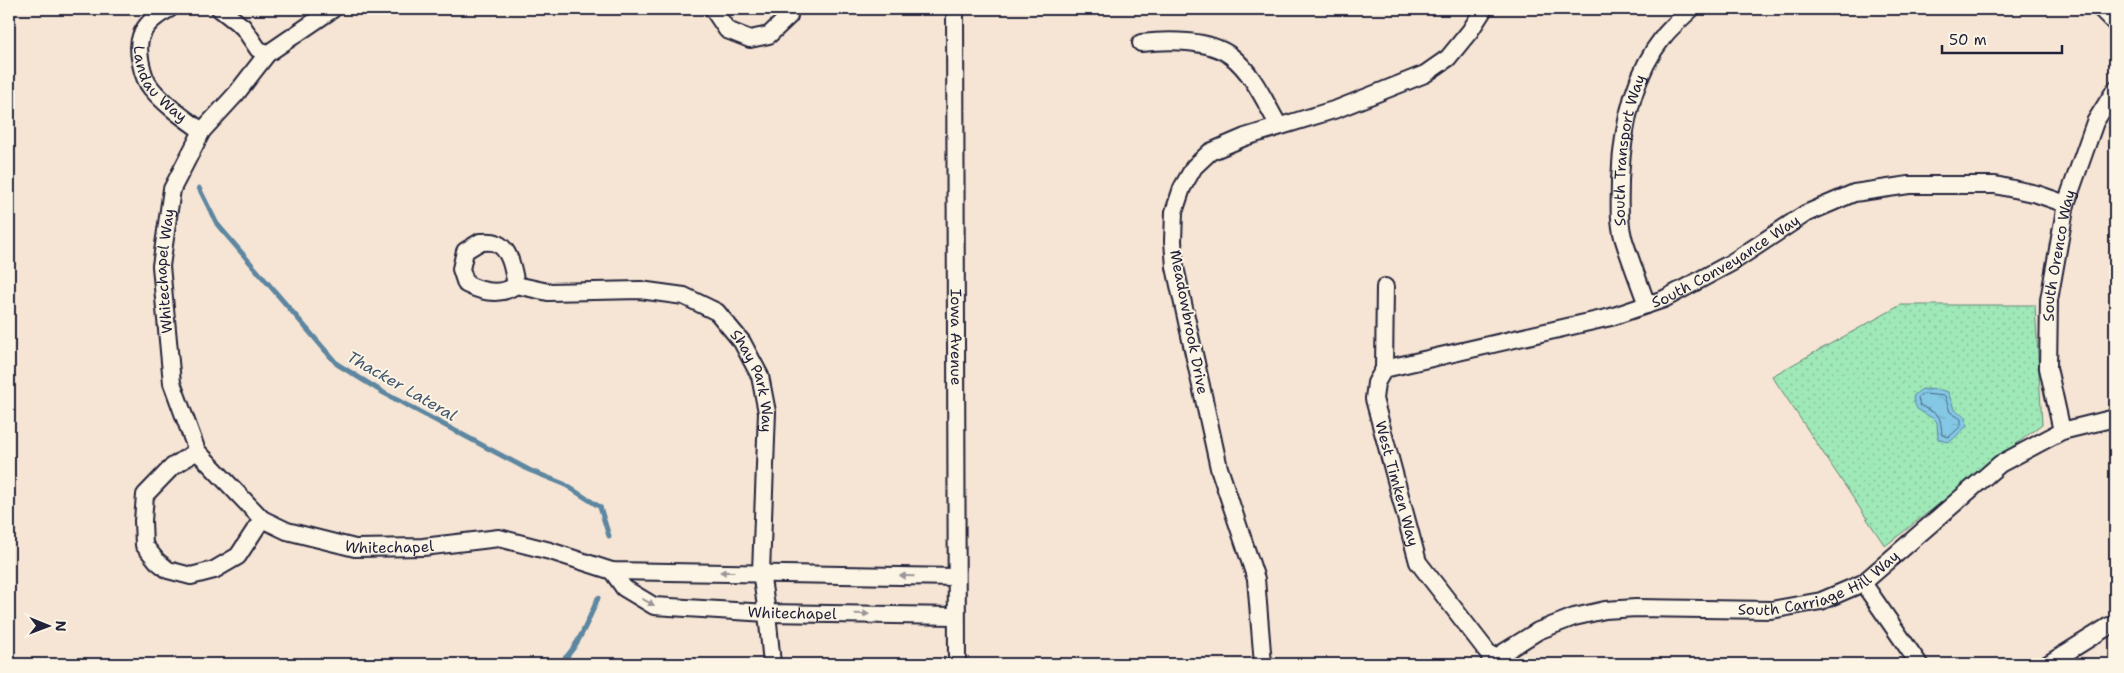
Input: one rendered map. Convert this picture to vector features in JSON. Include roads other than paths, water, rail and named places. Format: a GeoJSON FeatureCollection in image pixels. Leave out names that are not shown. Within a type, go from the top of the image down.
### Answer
{"type":"FeatureCollection","features":[{"type":"Feature","properties":{"kind":"street","name":"Landau Way"},"geometry":{"type":"LineString","coordinates":[[168,9],[153,18],[141,36],[140,63],[150,87],[173,110],[202,131]]}},
{"type":"Feature","properties":{"kind":"street"},"geometry":{"type":"LineString","coordinates":[[220,9],[243,27],[258,48],[267,54],[332,9]]}},
{"type":"Feature","properties":{"kind":"street"},"geometry":{"type":"LineString","coordinates":[[713,9],[727,30],[750,39],[769,35],[789,16],[790,9]]}},
{"type":"Feature","properties":{"kind":"street","name":"Iowa Avenue"},"geometry":{"type":"LineString","coordinates":[[955,9],[957,664]]}},
{"type":"Feature","properties":{"kind":"street","name":"Meadowbrook Drive"},"geometry":{"type":"LineString","coordinates":[[1263,664],[1256,578],[1219,468],[1175,267],[1172,241],[1174,212],[1182,188],[1194,167],[1210,152],[1245,137],[1337,109],[1425,74],[1448,58],[1470,31],[1484,9]]}},
{"type":"Feature","properties":{"kind":"street","name":"South Transport Way"},"geometry":{"type":"LineString","coordinates":[[1647,305],[1622,235],[1620,194],[1626,123],[1637,83],[1650,57],[1664,36],[1691,9]]}},
{"type":"Feature","properties":{"kind":"street"},"geometry":{"type":"LineString","coordinates":[[2101,9],[2115,23]]}},
{"type":"Feature","properties":{"kind":"street"},"geometry":{"type":"LineString","coordinates":[[1141,44],[1165,41],[1208,45],[1231,55],[1252,78],[1279,126]]}},
{"type":"Feature","properties":{"kind":"street","name":"Whitechapel Way"},"geometry":{"type":"LineString","coordinates":[[197,451],[172,383],[161,266],[172,189],[202,131],[236,94],[267,54]]}},
{"type":"Feature","properties":{"kind":"street","name":"South Orenco Way"},"geometry":{"type":"LineString","coordinates":[[2062,431],[2048,368],[2049,300],[2066,204],[2095,122],[2115,90]]}},
{"type":"Feature","properties":{"kind":"street","name":"South Conveyance Way"},"geometry":{"type":"LineString","coordinates":[[1384,369],[1611,317],[1647,305],[1731,264],[1805,214],[1854,193],[1909,185],[1996,185],[2037,194],[2066,204]]}},
{"type":"Feature","properties":{"kind":"street","name":"Shay Park Way"},"geometry":{"type":"LineString","coordinates":[[516,285],[548,292],[640,290],[684,296],[716,312],[742,342],[760,376],[767,412],[761,572],[772,664]]}},
{"type":"Feature","properties":{"kind":"street","name":"West Timken Way"},"geometry":{"type":"LineString","coordinates":[[1385,287],[1384,369],[1376,384],[1374,399],[1418,562],[1491,662]]}},
{"type":"Feature","properties":{"kind":"street","name":"South Carriage Hill Way"},"geometry":{"type":"LineString","coordinates":[[1491,662],[1538,631],[1574,617],[1605,610],[1636,608],[1771,610],[1821,601],[1863,582],[2000,464],[2062,431],[2115,418]]}},
{"type":"Feature","properties":{"kind":"street"},"geometry":{"type":"LineString","coordinates":[[197,451],[172,467],[145,495],[144,545],[156,561],[168,570],[191,576],[214,570],[238,556],[262,519]]}},
{"type":"Feature","properties":{"kind":"street","name":"Whitechapel"},"geometry":{"type":"LineString","coordinates":[[197,451],[262,519],[287,531],[355,548],[422,547],[499,538],[550,551],[612,571],[761,572],[956,577]]}},
{"type":"Feature","properties":{"kind":"street","name":"Whitechapel"},"geometry":{"type":"LineString","coordinates":[[612,571],[624,588],[654,606],[767,613],[956,616]]}},
{"type":"Feature","properties":{"kind":"street"},"geometry":{"type":"LineString","coordinates":[[1863,582],[1919,664]]}},
{"type":"Feature","properties":{"kind":"street"},"geometry":{"type":"LineString","coordinates":[[2048,664],[2109,626]]}},
{"type":"Feature","properties":{"kind":"water"},"geometry":{"type":"Polygon","coordinates":[[[1922,389],[1948,392],[1954,409],[1966,417],[1967,426],[1951,441],[1947,442],[1938,439],[1937,422],[1917,409],[1913,399],[1914,395],[1922,389]]]}},
{"type":"Feature","properties":{"kind":"waterway","name":"Thacker Lateral"},"geometry":{"type":"LineString","coordinates":[[199,188],[217,224],[337,364],[384,393],[529,470],[564,484],[600,507],[609,536]]}},
{"type":"Feature","properties":{"kind":"waterway","name":"Thacker Lateral"},"geometry":{"type":"LineString","coordinates":[[557,664],[564,659],[576,644],[598,598]]}}]}
